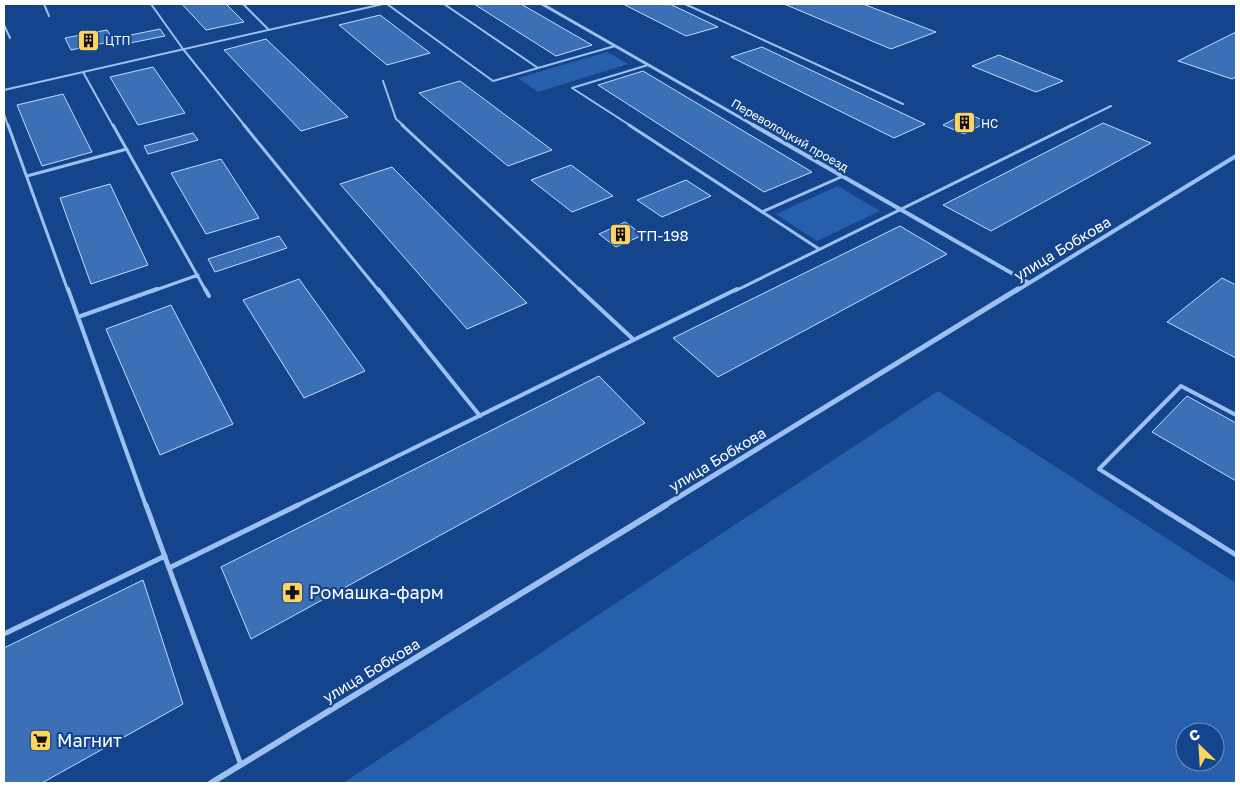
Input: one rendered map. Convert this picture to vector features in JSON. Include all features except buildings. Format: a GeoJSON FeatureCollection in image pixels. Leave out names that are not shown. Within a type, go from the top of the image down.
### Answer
{"type":"FeatureCollection","features":[{"type":"Feature","properties":{"kind":"street","name":"Переволоцкий проезд"},"geometry":{"type":"LineString","coordinates":[[542,4],[1029,283]]}},
{"type":"Feature","properties":{"kind":"street","name":"улица Бобкова"},"geometry":{"type":"LineString","coordinates":[[210,783],[1236,156]]}},
{"type":"Feature","properties":{"kind":"lane"},"geometry":{"type":"LineString","coordinates":[[44,4],[49,16]]}},
{"type":"Feature","properties":{"kind":"lane"},"geometry":{"type":"LineString","coordinates":[[151,4],[183,49],[480,416]]}},
{"type":"Feature","properties":{"kind":"lane"},"geometry":{"type":"LineString","coordinates":[[243,4],[269,30]]}},
{"type":"Feature","properties":{"kind":"lane"},"geometry":{"type":"LineString","coordinates":[[4,90],[383,4]]}},
{"type":"Feature","properties":{"kind":"lane"},"geometry":{"type":"LineString","coordinates":[[387,4],[493,80],[615,46]]}},
{"type":"Feature","properties":{"kind":"lane"},"geometry":{"type":"LineString","coordinates":[[444,4],[538,68]]}},
{"type":"Feature","properties":{"kind":"lane"},"geometry":{"type":"LineString","coordinates":[[685,4],[903,104]]}},
{"type":"Feature","properties":{"kind":"lane"},"geometry":{"type":"LineString","coordinates":[[4,25],[10,38]]}},
{"type":"Feature","properties":{"kind":"lane"},"geometry":{"type":"LineString","coordinates":[[648,64],[572,88],[819,249]]}},
{"type":"Feature","properties":{"kind":"lane"},"geometry":{"type":"LineString","coordinates":[[83,72],[209,296]]}},
{"type":"Feature","properties":{"kind":"lane"},"geometry":{"type":"LineString","coordinates":[[383,81],[396,119],[634,340]]}},
{"type":"Feature","properties":{"kind":"lane"},"geometry":{"type":"LineString","coordinates":[[169,568],[1111,106]]}},
{"type":"Feature","properties":{"kind":"lane"},"geometry":{"type":"LineString","coordinates":[[4,114],[241,765]]}},
{"type":"Feature","properties":{"kind":"lane"},"geometry":{"type":"LineString","coordinates":[[27,176],[127,149]]}},
{"type":"Feature","properties":{"kind":"lane"},"geometry":{"type":"LineString","coordinates":[[762,212],[841,177]]}},
{"type":"Feature","properties":{"kind":"lane"},"geometry":{"type":"LineString","coordinates":[[78,317],[198,275]]}},
{"type":"Feature","properties":{"kind":"lane"},"geometry":{"type":"LineString","coordinates":[[1236,415],[1181,386],[1099,469],[1236,555]]}},
{"type":"Feature","properties":{"kind":"lane"},"geometry":{"type":"LineString","coordinates":[[4,634],[165,556]]}},
{"type":"Feature","properties":{"kind":"shaded area"},"geometry":{"type":"Polygon","coordinates":[[[607,52],[628,64],[538,92],[518,78],[607,52]]]}},
{"type":"Feature","properties":{"kind":"shaded area"},"geometry":{"type":"Polygon","coordinates":[[[838,186],[880,211],[817,241],[776,214],[838,186]]]}},
{"type":"Feature","properties":{"kind":"shaded area"},"geometry":{"type":"Polygon","coordinates":[[[938,391],[1236,583],[1236,783],[343,783],[938,391]]]}},
{"type":"Feature","properties":{"kind":"place","name":"ЦТП"},"geometry":{"type":"Point","coordinates":[89,40]}},
{"type":"Feature","properties":{"kind":"place","name":"НС"},"geometry":{"type":"Point","coordinates":[965,123]}},
{"type":"Feature","properties":{"kind":"place","name":"ТП-198"},"geometry":{"type":"Point","coordinates":[621,235]}},
{"type":"Feature","properties":{"kind":"place","name":"Ромашка-фарм"},"geometry":{"type":"Point","coordinates":[293,592]}},
{"type":"Feature","properties":{"kind":"place","name":"Магнит"},"geometry":{"type":"Point","coordinates":[41,740]}}]}
